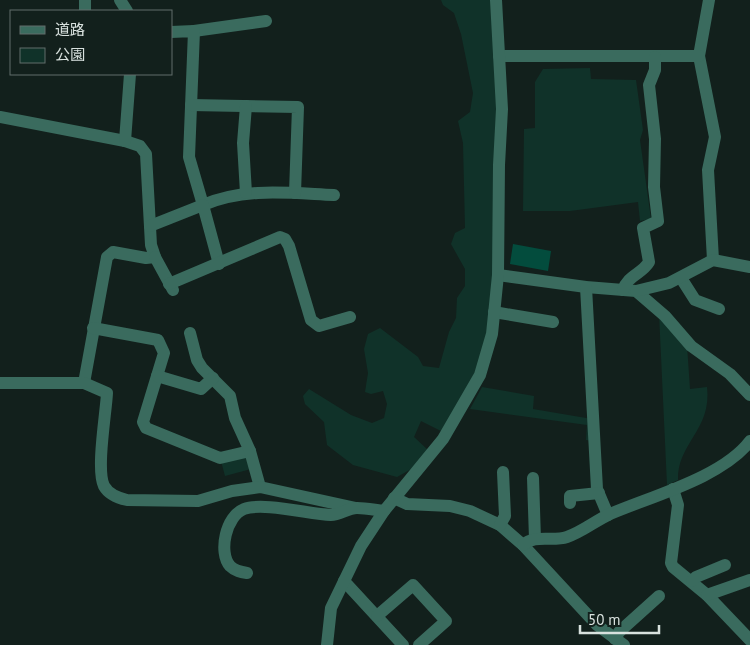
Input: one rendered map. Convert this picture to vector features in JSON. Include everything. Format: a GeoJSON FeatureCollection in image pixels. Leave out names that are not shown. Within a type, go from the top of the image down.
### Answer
{"type":"FeatureCollection","features":[{"type":"Feature","properties":{"kind":"street"},"geometry":{"type":"LineString","coordinates":[[327,645],[331,608],[362,546],[384,511],[443,439],[480,375],[492,334],[498,275],[499,165],[502,110],[496,29],[496,0]]}},
{"type":"Feature","properties":{"kind":"street"},"geometry":{"type":"LineString","coordinates":[[709,0],[700,56],[715,137],[708,170],[713,260]]}},
{"type":"Feature","properties":{"kind":"street"},"geometry":{"type":"LineString","coordinates":[[172,32],[266,22]]}},
{"type":"Feature","properties":{"kind":"street"},"geometry":{"type":"LineString","coordinates":[[194,31],[189,157],[219,264]]}},
{"type":"Feature","properties":{"kind":"street"},"geometry":{"type":"LineString","coordinates":[[499,56],[700,56]]}},
{"type":"Feature","properties":{"kind":"street"},"geometry":{"type":"LineString","coordinates":[[623,290],[630,277],[647,266],[649,262],[643,228],[656,223],[658,220],[654,187],[655,139],[649,86],[655,70],[656,57]]}},
{"type":"Feature","properties":{"kind":"street"},"geometry":{"type":"LineString","coordinates":[[125,141],[130,75]]}},
{"type":"Feature","properties":{"kind":"street"},"geometry":{"type":"LineString","coordinates":[[191,105],[298,107],[295,193]]}},
{"type":"Feature","properties":{"kind":"street"},"geometry":{"type":"LineString","coordinates":[[246,106],[243,143],[246,193]]}},
{"type":"Feature","properties":{"kind":"street"},"geometry":{"type":"LineString","coordinates":[[0,117],[125,141],[140,146],[146,156],[151,245],[155,258],[172,288],[219,264],[280,237],[285,238],[311,320],[319,326],[350,317]]}},
{"type":"Feature","properties":{"kind":"street"},"geometry":{"type":"LineString","coordinates":[[150,226],[223,197],[246,193],[334,195]]}},
{"type":"Feature","properties":{"kind":"street"},"geometry":{"type":"LineString","coordinates":[[84,383],[107,257],[113,252],[155,258]]}},
{"type":"Feature","properties":{"kind":"street"},"geometry":{"type":"LineString","coordinates":[[498,275],[586,287],[636,291],[669,283],[713,260],[750,267]]}},
{"type":"Feature","properties":{"kind":"street"},"geometry":{"type":"LineString","coordinates":[[681,278],[695,300],[719,309]]}},
{"type":"Feature","properties":{"kind":"street"},"geometry":{"type":"LineString","coordinates":[[586,287],[598,493],[608,515]]}},
{"type":"Feature","properties":{"kind":"street"},"geometry":{"type":"LineString","coordinates":[[636,291],[665,316],[691,346],[749,390]]}},
{"type":"Feature","properties":{"kind":"street"},"geometry":{"type":"LineString","coordinates":[[494,312],[553,322]]}},
{"type":"Feature","properties":{"kind":"street"},"geometry":{"type":"LineString","coordinates":[[93,328],[158,340],[164,353],[143,422],[146,428],[220,458],[250,451]]}},
{"type":"Feature","properties":{"kind":"street"},"geometry":{"type":"LineString","coordinates":[[190,333],[196,360],[230,396],[235,418],[250,451],[260,487]]}},
{"type":"Feature","properties":{"kind":"street"},"geometry":{"type":"LineString","coordinates":[[157,376],[201,389],[213,378]]}},
{"type":"Feature","properties":{"kind":"street"},"geometry":{"type":"LineString","coordinates":[[0,383],[84,383],[107,392],[100,473],[105,488],[116,497],[127,500],[198,501],[232,491],[260,487],[356,508],[384,511]]}},
{"type":"Feature","properties":{"kind":"street"},"geometry":{"type":"LineString","coordinates":[[523,545],[528,540],[563,538],[608,515],[673,489],[729,463],[740,454],[750,441]]}},
{"type":"Feature","properties":{"kind":"street"},"geometry":{"type":"LineString","coordinates":[[500,525],[505,516],[503,472]]}},
{"type":"Feature","properties":{"kind":"street"},"geometry":{"type":"LineString","coordinates":[[533,478],[535,539]]}},
{"type":"Feature","properties":{"kind":"street"},"geometry":{"type":"LineString","coordinates":[[673,489],[678,505],[671,563],[707,595],[750,640]]}},
{"type":"Feature","properties":{"kind":"street"},"geometry":{"type":"LineString","coordinates":[[570,503],[570,496],[598,493]]}},
{"type":"Feature","properties":{"kind":"street"},"geometry":{"type":"LineString","coordinates":[[394,498],[406,504],[450,506],[477,514],[500,525],[523,545],[582,611],[606,633],[620,642]]}},
{"type":"Feature","properties":{"kind":"street"},"geometry":{"type":"LineString","coordinates":[[247,573],[235,571],[229,565],[225,554],[227,529],[235,515],[244,509],[259,507],[334,515],[356,508]]}},
{"type":"Feature","properties":{"kind":"street"},"geometry":{"type":"LineString","coordinates":[[692,581],[696,577],[725,565]]}},
{"type":"Feature","properties":{"kind":"street"},"geometry":{"type":"LineString","coordinates":[[707,595],[750,580]]}},
{"type":"Feature","properties":{"kind":"street"},"geometry":{"type":"LineString","coordinates":[[344,582],[403,645]]}},
{"type":"Feature","properties":{"kind":"street"},"geometry":{"type":"LineString","coordinates":[[377,616],[413,585],[446,621],[419,645]]}},
{"type":"Feature","properties":{"kind":"street"},"geometry":{"type":"LineString","coordinates":[[620,642],[619,632],[657,601]]}},
{"type":"Feature","properties":{"kind":"green space"},"geometry":{"type":"Polygon","coordinates":[[[441,0],[500,0],[490,359],[441,431],[421,421],[414,437],[429,451],[422,463],[397,477],[353,465],[327,445],[324,422],[305,404],[303,396],[309,389],[351,415],[372,423],[384,418],[387,404],[383,391],[371,394],[365,392],[368,373],[364,349],[368,334],[380,328],[418,357],[423,366],[439,368],[449,332],[456,318],[457,298],[465,286],[465,269],[451,244],[455,233],[465,228],[463,143],[458,121],[470,112],[473,93],[461,34],[454,13],[443,5],[441,0]]]}},
{"type":"Feature","properties":{"kind":"green space"},"geometry":{"type":"Polygon","coordinates":[[[590,68],[591,79],[636,80],[643,130],[640,140],[651,219],[640,221],[638,202],[570,211],[523,211],[524,129],[535,128],[535,82],[543,69],[590,68]]]}},
{"type":"Feature","properties":{"kind":"green space"},"geometry":{"type":"Polygon","coordinates":[[[659,313],[687,345],[690,389],[707,387],[707,402],[704,414],[700,426],[683,456],[679,467],[678,480],[667,485],[659,313]]]}},
{"type":"Feature","properties":{"kind":"green space"},"geometry":{"type":"Polygon","coordinates":[[[482,387],[534,396],[533,409],[592,419],[593,441],[586,440],[587,425],[470,409],[482,387]]]}},
{"type":"Feature","properties":{"kind":"green space"},"geometry":{"type":"Polygon","coordinates":[[[245,456],[251,469],[225,476],[221,461],[245,456]]]}},
{"type":"Feature","properties":{"kind":"shaded area"},"geometry":{"type":"Polygon","coordinates":[[[513,244],[551,251],[548,271],[510,264],[513,244]]]}}]}
